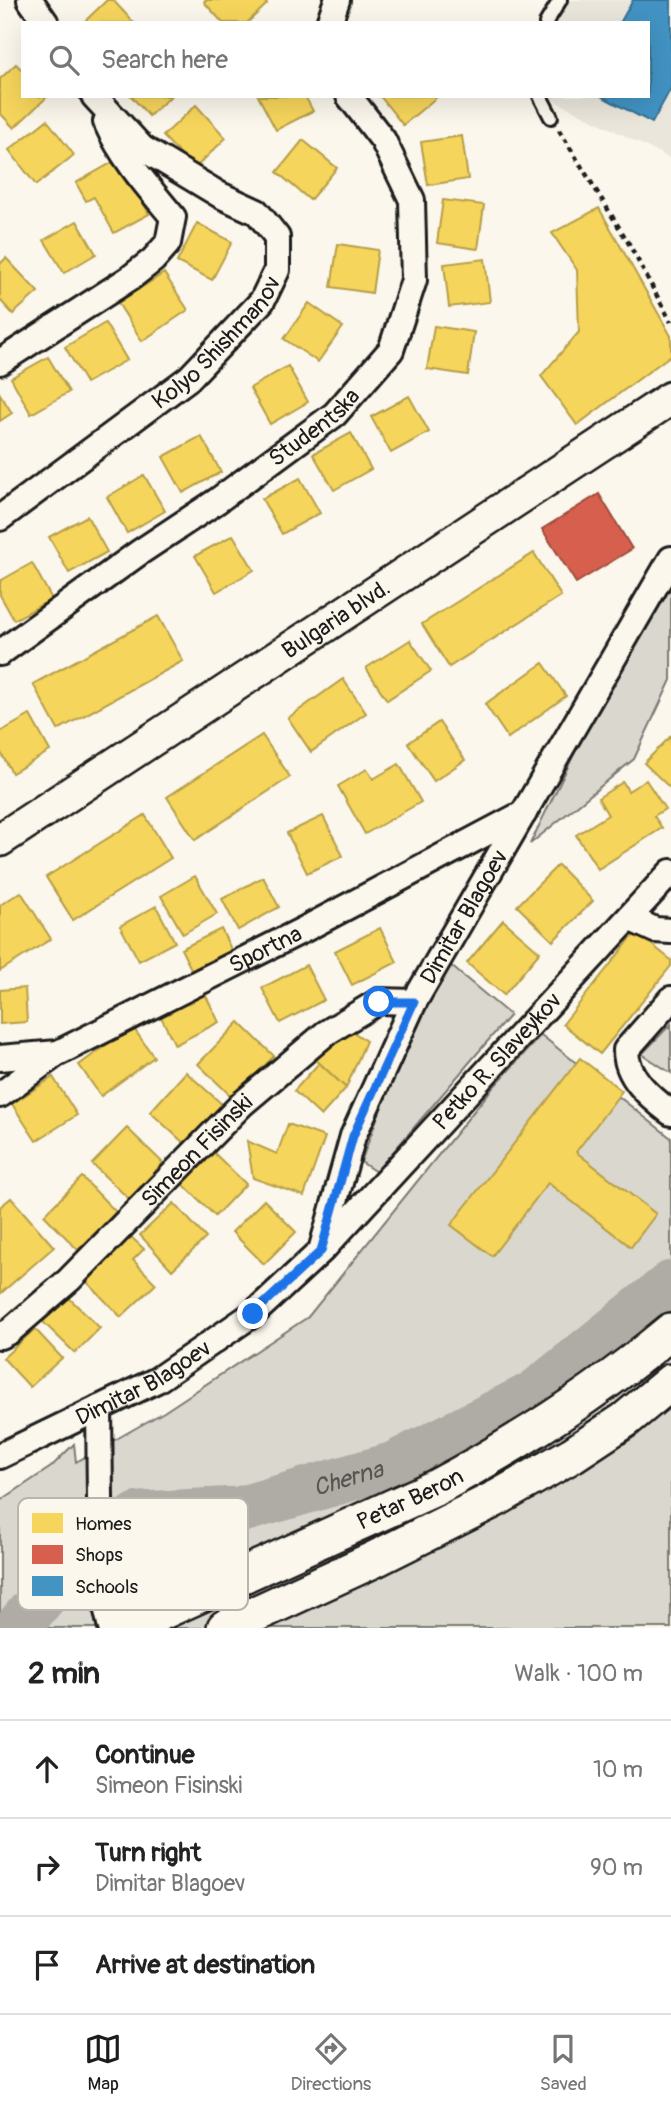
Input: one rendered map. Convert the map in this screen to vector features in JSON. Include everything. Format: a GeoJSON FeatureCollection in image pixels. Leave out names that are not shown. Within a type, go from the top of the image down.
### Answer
{"type":"FeatureCollection","features":[{"type":"Feature","properties":{"kind":"main road","name":"Petar Beron"},"geometry":{"type":"LineString","coordinates":[[248,1573],[435,1488],[474,1467],[588,1396],[671,1331]]}},
{"type":"Feature","properties":{"kind":"main road","name":"Petar Beron"},"geometry":{"type":"LineString","coordinates":[[225,1628],[375,1559],[499,1497],[572,1455],[625,1420],[671,1382]]}},
{"type":"Feature","properties":{"kind":"main road","name":"Petar Beron"},"geometry":{"type":"LineString","coordinates":[[126,1628],[166,1610]]}},
{"type":"Feature","properties":{"kind":"street"},"geometry":{"type":"LineString","coordinates":[[30,0],[45,21]]}},
{"type":"Feature","properties":{"kind":"street"},"geometry":{"type":"LineString","coordinates":[[330,21],[338,0]]}},
{"type":"Feature","properties":{"kind":"street"},"geometry":{"type":"LineString","coordinates":[[0,362],[130,278],[153,260],[168,243],[173,218],[133,168],[113,137],[95,98]]}},
{"type":"Feature","properties":{"kind":"street","name":"Kolyo Shishmanov"},"geometry":{"type":"LineString","coordinates":[[0,518],[189,378],[262,301],[277,270],[277,237],[257,212],[220,195],[142,148],[96,98]]}},
{"type":"Feature","properties":{"kind":"street","name":"Studentska"},"geometry":{"type":"LineString","coordinates":[[0,653],[140,552],[217,501],[335,414],[391,350],[414,280],[412,200],[383,140],[351,98]]}},
{"type":"Feature","properties":{"kind":"street","name":"Bulgaria blvd."},"geometry":{"type":"LineString","coordinates":[[0,840],[671,398]]}},
{"type":"Feature","properties":{"kind":"street","name":"Dimitar Blagoev"},"geometry":{"type":"LineString","coordinates":[[0,1456],[157,1380],[253,1314],[321,1251],[353,1136],[414,1002],[671,559]]}},
{"type":"Feature","properties":{"kind":"street","name":"Sportna"},"geometry":{"type":"LineString","coordinates":[[0,1058],[58,1053],[305,929],[524,813]]}},
{"type":"Feature","properties":{"kind":"street","name":"Petko R. Slaveykov"},"geometry":{"type":"LineString","coordinates":[[321,1251],[671,872]]}},
{"type":"Feature","properties":{"kind":"street"},"geometry":{"type":"LineString","coordinates":[[629,918],[667,934]]}},
{"type":"Feature","properties":{"kind":"street"},"geometry":{"type":"LineString","coordinates":[[671,999],[626,1050],[626,1063],[637,1082],[671,1113]]}},
{"type":"Feature","properties":{"kind":"street","name":"Simeon Fisinski"},"geometry":{"type":"LineString","coordinates":[[0,1336],[10,1331],[69,1280],[242,1104],[326,1032],[379,1002],[414,1002]]}},
{"type":"Feature","properties":{"kind":"street"},"geometry":{"type":"LineString","coordinates":[[0,1095],[58,1053]]}},
{"type":"Feature","properties":{"kind":"street"},"geometry":{"type":"LineString","coordinates":[[99,1408],[100,1498]]}},
{"type":"Feature","properties":{"kind":"street"},"geometry":{"type":"LineString","coordinates":[[107,1610],[111,1628]]}},
{"type":"Feature","properties":{"kind":"lane"},"geometry":{"type":"LineString","coordinates":[[547,21],[560,0]]}},
{"type":"Feature","properties":{"kind":"lane"},"geometry":{"type":"LineString","coordinates":[[541,98],[551,117]]}},
{"type":"Feature","properties":{"kind":"path"},"geometry":{"type":"LineString","coordinates":[[551,117],[617,222],[671,322]]}},
{"type":"Feature","properties":{"kind":"shaded area"},"geometry":{"type":"Polygon","coordinates":[[[568,0],[671,0],[671,159],[549,98],[650,98],[650,21],[555,21],[568,0]]]}},
{"type":"Feature","properties":{"kind":"shaded area"},"geometry":{"type":"Polygon","coordinates":[[[671,587],[671,680],[634,759],[530,844],[583,736],[671,587]]]}},
{"type":"Feature","properties":{"kind":"shaded area"},"geometry":{"type":"Polygon","coordinates":[[[450,965],[510,1015],[376,1172],[361,1162],[401,1061],[450,965]]]}},
{"type":"Feature","properties":{"kind":"shaded area"},"geometry":{"type":"Polygon","coordinates":[[[671,1024],[671,1073],[642,1054],[671,1024]]]}},
{"type":"Feature","properties":{"kind":"shaded area"},"geometry":{"type":"Polygon","coordinates":[[[541,1035],[671,1138],[671,1628],[0,1628],[0,1501],[51,1467],[74,1444],[76,1462],[164,1412],[308,1317],[490,1091],[541,1035]]]}},
{"type":"Feature","properties":{"kind":"building: Homes"},"geometry":{"type":"Polygon","coordinates":[[[107,0],[113,0],[132,21],[85,21],[107,0]]]}},
{"type":"Feature","properties":{"kind":"building: Homes"},"geometry":{"type":"Polygon","coordinates":[[[263,0],[267,4],[249,21],[221,21],[204,2],[263,0]]]}},
{"type":"Feature","properties":{"kind":"building: Homes"},"geometry":{"type":"Polygon","coordinates":[[[16,64],[21,69],[21,98],[46,98],[14,128],[0,113],[0,79],[16,64]]]}},
{"type":"Feature","properties":{"kind":"building: Homes"},"geometry":{"type":"Polygon","coordinates":[[[133,98],[169,98],[149,116],[133,98]]]}},
{"type":"Feature","properties":{"kind":"building: Homes"},"geometry":{"type":"Polygon","coordinates":[[[259,98],[306,98],[313,111],[276,130],[259,98]]]}},
{"type":"Feature","properties":{"kind":"building: Homes"},"geometry":{"type":"Polygon","coordinates":[[[382,98],[436,98],[403,125],[382,98]]]}},
{"type":"Feature","properties":{"kind":"building: Homes"},"geometry":{"type":"Polygon","coordinates":[[[196,105],[226,138],[194,169],[163,136],[196,105]]]}},
{"type":"Feature","properties":{"kind":"building: Homes"},"geometry":{"type":"Polygon","coordinates":[[[47,120],[74,155],[36,185],[9,150],[47,120]]]}},
{"type":"Feature","properties":{"kind":"building: Homes"},"geometry":{"type":"Polygon","coordinates":[[[462,136],[468,179],[428,185],[421,142],[462,136]]]}},
{"type":"Feature","properties":{"kind":"building: Homes"},"geometry":{"type":"Polygon","coordinates":[[[303,140],[337,168],[310,200],[277,172],[303,140]]]}},
{"type":"Feature","properties":{"kind":"building: Homes"},"geometry":{"type":"Polygon","coordinates":[[[115,161],[127,184],[132,182],[149,214],[114,233],[94,197],[86,201],[76,183],[115,161]]]}},
{"type":"Feature","properties":{"kind":"building: Homes"},"geometry":{"type":"Polygon","coordinates":[[[443,200],[484,205],[478,249],[437,243],[443,200]]]}},
{"type":"Feature","properties":{"kind":"building: Homes"},"geometry":{"type":"Polygon","coordinates":[[[599,208],[671,336],[671,355],[577,425],[541,376],[579,332],[577,270],[552,233],[599,208]]]}},
{"type":"Feature","properties":{"kind":"building: Homes"},"geometry":{"type":"Polygon","coordinates":[[[77,221],[96,254],[64,273],[44,240],[77,221]]]}},
{"type":"Feature","properties":{"kind":"building: Homes"},"geometry":{"type":"Polygon","coordinates":[[[197,223],[232,242],[212,280],[177,262],[197,223]]]}},
{"type":"Feature","properties":{"kind":"building: Homes"},"geometry":{"type":"Polygon","coordinates":[[[338,244],[378,250],[372,293],[331,287],[338,244]]]}},
{"type":"Feature","properties":{"kind":"building: Homes"},"geometry":{"type":"Polygon","coordinates":[[[6,258],[38,292],[13,314],[0,300],[0,264],[6,258]]]}},
{"type":"Feature","properties":{"kind":"building: Homes"},"geometry":{"type":"Polygon","coordinates":[[[485,259],[490,302],[449,307],[444,264],[485,259]]]}},
{"type":"Feature","properties":{"kind":"building: Homes"},"geometry":{"type":"Polygon","coordinates":[[[164,273],[188,310],[142,341],[118,303],[164,273]]]}},
{"type":"Feature","properties":{"kind":"building: Homes"},"geometry":{"type":"Polygon","coordinates":[[[309,303],[343,327],[318,362],[284,339],[309,303]]]}},
{"type":"Feature","properties":{"kind":"building: Homes"},"geometry":{"type":"Polygon","coordinates":[[[105,323],[127,360],[86,383],[65,347],[105,323]]]}},
{"type":"Feature","properties":{"kind":"building: Homes"},"geometry":{"type":"Polygon","coordinates":[[[434,326],[474,332],[468,375],[427,369],[434,326]]]}},
{"type":"Feature","properties":{"kind":"building: Homes"},"geometry":{"type":"Polygon","coordinates":[[[48,357],[69,392],[31,414],[11,378],[48,357]]]}},
{"type":"Feature","properties":{"kind":"building: Homes"},"geometry":{"type":"Polygon","coordinates":[[[288,366],[308,402],[270,424],[250,388],[288,366]]]}},
{"type":"Feature","properties":{"kind":"building: Homes"},"geometry":{"type":"Polygon","coordinates":[[[0,394],[12,413],[0,421],[0,394]]]}},
{"type":"Feature","properties":{"kind":"building: Homes"},"geometry":{"type":"Polygon","coordinates":[[[409,396],[429,432],[391,453],[371,417],[409,396]]]}},
{"type":"Feature","properties":{"kind":"building: Homes"},"geometry":{"type":"Polygon","coordinates":[[[351,433],[371,469],[334,490],[313,454],[351,433]]]}},
{"type":"Feature","properties":{"kind":"building: Homes"},"geometry":{"type":"Polygon","coordinates":[[[201,436],[221,472],[183,493],[163,457],[201,436]]]}},
{"type":"Feature","properties":{"kind":"building: Homes"},"geometry":{"type":"Polygon","coordinates":[[[144,475],[165,511],[127,533],[107,497],[144,475]]]}},
{"type":"Feature","properties":{"kind":"building: Homes"},"geometry":{"type":"Polygon","coordinates":[[[300,478],[320,513],[282,534],[262,499],[300,478]]]}},
{"type":"Feature","properties":{"kind":"building: Homes"},"geometry":{"type":"Polygon","coordinates":[[[87,516],[107,552],[69,573],[49,537],[87,516]]]}},
{"type":"Feature","properties":{"kind":"building: Homes"},"geometry":{"type":"Polygon","coordinates":[[[233,535],[254,570],[216,592],[195,556],[233,535]]]}},
{"type":"Feature","properties":{"kind":"building: Homes"},"geometry":{"type":"Polygon","coordinates":[[[534,553],[561,596],[449,667],[422,624],[534,553]]]}},
{"type":"Feature","properties":{"kind":"building: Homes"},"geometry":{"type":"Polygon","coordinates":[[[32,563],[52,599],[14,620],[0,595],[0,581],[32,563]]]}},
{"type":"Feature","properties":{"kind":"building: Homes"},"geometry":{"type":"Polygon","coordinates":[[[158,616],[183,661],[58,730],[33,684],[158,616]]]}},
{"type":"Feature","properties":{"kind":"building: Homes"},"geometry":{"type":"Polygon","coordinates":[[[410,640],[431,671],[387,700],[366,668],[410,640]]]}},
{"type":"Feature","properties":{"kind":"building: Homes"},"geometry":{"type":"Polygon","coordinates":[[[543,663],[566,696],[508,738],[485,704],[543,663]]]}},
{"type":"Feature","properties":{"kind":"building: Homes"},"geometry":{"type":"Polygon","coordinates":[[[343,679],[366,713],[311,752],[288,718],[343,679]]]}},
{"type":"Feature","properties":{"kind":"building: Homes"},"geometry":{"type":"Polygon","coordinates":[[[30,715],[50,751],[12,773],[0,751],[0,732],[30,715]]]}},
{"type":"Feature","properties":{"kind":"building: Homes"},"geometry":{"type":"Polygon","coordinates":[[[439,722],[465,760],[434,781],[408,743],[439,722]]]}},
{"type":"Feature","properties":{"kind":"building: Homes"},"geometry":{"type":"Polygon","coordinates":[[[262,735],[290,777],[195,840],[167,797],[262,735]]]}},
{"type":"Feature","properties":{"kind":"building: Homes"},"geometry":{"type":"Polygon","coordinates":[[[671,736],[671,789],[644,763],[671,736]]]}},
{"type":"Feature","properties":{"kind":"building: Homes"},"geometry":{"type":"Polygon","coordinates":[[[399,764],[421,802],[365,834],[338,786],[367,769],[373,779],[399,764]]]}},
{"type":"Feature","properties":{"kind":"building: Homes"},"geometry":{"type":"Polygon","coordinates":[[[646,780],[665,809],[654,816],[662,828],[598,869],[576,835],[608,815],[598,798],[623,782],[628,791],[646,780]]]}},
{"type":"Feature","properties":{"kind":"building: Homes"},"geometry":{"type":"Polygon","coordinates":[[[145,815],[171,858],[73,920],[46,877],[145,815]]]}},
{"type":"Feature","properties":{"kind":"building: Homes"},"geometry":{"type":"Polygon","coordinates":[[[323,816],[343,856],[307,873],[287,833],[323,816]]]}},
{"type":"Feature","properties":{"kind":"building: Homes"},"geometry":{"type":"Polygon","coordinates":[[[558,865],[593,901],[553,941],[517,906],[558,865]]]}},
{"type":"Feature","properties":{"kind":"building: Homes"},"geometry":{"type":"Polygon","coordinates":[[[195,876],[217,914],[183,934],[161,896],[195,876]]]}},
{"type":"Feature","properties":{"kind":"building: Homes"},"geometry":{"type":"Polygon","coordinates":[[[263,877],[279,907],[238,930],[222,899],[263,877]]]}},
{"type":"Feature","properties":{"kind":"building: Homes"},"geometry":{"type":"Polygon","coordinates":[[[21,892],[51,939],[0,971],[0,905],[21,892]]]}},
{"type":"Feature","properties":{"kind":"building: Homes"},"geometry":{"type":"Polygon","coordinates":[[[156,906],[175,942],[139,961],[120,926],[156,906]]]}},
{"type":"Feature","properties":{"kind":"building: Homes"},"geometry":{"type":"Polygon","coordinates":[[[503,920],[540,952],[504,995],[467,963],[503,920]]]}},
{"type":"Feature","properties":{"kind":"building: Homes"},"geometry":{"type":"Polygon","coordinates":[[[380,928],[397,962],[352,985],[335,951],[380,928]]]}},
{"type":"Feature","properties":{"kind":"building: Homes"},"geometry":{"type":"Polygon","coordinates":[[[221,929],[232,951],[192,971],[181,949],[221,929]]]}},
{"type":"Feature","properties":{"kind":"building: Homes"},"geometry":{"type":"Polygon","coordinates":[[[636,932],[671,960],[671,966],[600,1054],[563,1024],[636,932]]]}},
{"type":"Feature","properties":{"kind":"building: Homes"},"geometry":{"type":"Polygon","coordinates":[[[306,965],[324,1000],[280,1023],[262,988],[306,965]]]}},
{"type":"Feature","properties":{"kind":"building: Homes"},"geometry":{"type":"Polygon","coordinates":[[[25,988],[27,1022],[0,1024],[0,990],[25,988]]]}},
{"type":"Feature","properties":{"kind":"building: Homes"},"geometry":{"type":"Polygon","coordinates":[[[204,992],[219,1022],[175,1045],[160,1015],[204,992]]]}},
{"type":"Feature","properties":{"kind":"building: Homes"},"geometry":{"type":"Polygon","coordinates":[[[239,1022],[274,1056],[233,1098],[198,1064],[239,1022]]]}},
{"type":"Feature","properties":{"kind":"building: Homes"},"geometry":{"type":"Polygon","coordinates":[[[132,1026],[154,1057],[101,1096],[79,1065],[132,1026]]]}},
{"type":"Feature","properties":{"kind":"building: Homes"},"geometry":{"type":"Polygon","coordinates":[[[348,1028],[366,1041],[346,1088],[311,1055],[348,1028]]]}},
{"type":"Feature","properties":{"kind":"building: Homes"},"geometry":{"type":"Polygon","coordinates":[[[580,1058],[622,1091],[576,1152],[656,1214],[631,1247],[548,1183],[492,1256],[451,1225],[580,1058]]]}},
{"type":"Feature","properties":{"kind":"building: Homes"},"geometry":{"type":"Polygon","coordinates":[[[319,1063],[346,1088],[321,1116],[294,1091],[319,1063]]]}},
{"type":"Feature","properties":{"kind":"building: Homes"},"geometry":{"type":"Polygon","coordinates":[[[186,1072],[223,1105],[186,1145],[150,1112],[186,1072]]]}},
{"type":"Feature","properties":{"kind":"building: Homes"},"geometry":{"type":"Polygon","coordinates":[[[53,1077],[77,1115],[36,1141],[12,1104],[53,1077]]]}},
{"type":"Feature","properties":{"kind":"building: Homes"},"geometry":{"type":"Polygon","coordinates":[[[288,1124],[325,1137],[304,1196],[253,1178],[247,1141],[277,1154],[288,1124]]]}},
{"type":"Feature","properties":{"kind":"building: Homes"},"geometry":{"type":"Polygon","coordinates":[[[127,1128],[163,1163],[129,1199],[92,1164],[127,1128]]]}},
{"type":"Feature","properties":{"kind":"building: Homes"},"geometry":{"type":"Polygon","coordinates":[[[211,1150],[246,1184],[215,1216],[180,1181],[211,1150]]]}},
{"type":"Feature","properties":{"kind":"building: Homes"},"geometry":{"type":"Polygon","coordinates":[[[82,1177],[116,1212],[78,1250],[44,1215],[82,1177]]]}},
{"type":"Feature","properties":{"kind":"building: Homes"},"geometry":{"type":"Polygon","coordinates":[[[11,1198],[54,1247],[0,1294],[0,1207],[11,1198]]]}},
{"type":"Feature","properties":{"kind":"building: Homes"},"geometry":{"type":"Polygon","coordinates":[[[264,1200],[296,1232],[264,1264],[232,1232],[264,1200]]]}},
{"type":"Feature","properties":{"kind":"building: Homes"},"geometry":{"type":"Polygon","coordinates":[[[174,1203],[206,1238],[172,1270],[140,1235],[174,1203]]]}},
{"type":"Feature","properties":{"kind":"building: Homes"},"geometry":{"type":"Polygon","coordinates":[[[128,1234],[144,1249],[133,1260],[156,1284],[121,1317],[83,1278],[128,1234]]]}},
{"type":"Feature","properties":{"kind":"building: Homes"},"geometry":{"type":"Polygon","coordinates":[[[68,1297],[100,1328],[75,1353],[43,1322],[68,1297]]]}},
{"type":"Feature","properties":{"kind":"building: Homes"},"geometry":{"type":"Polygon","coordinates":[[[35,1329],[62,1358],[30,1387],[3,1358],[35,1329]]]}},
{"type":"Feature","properties":{"kind":"building: Shops"},"geometry":{"type":"Polygon","coordinates":[[[599,494],[632,549],[576,583],[542,529],[599,494]]]}},
{"type":"Feature","properties":{"kind":"building: Schools"},"geometry":{"type":"Polygon","coordinates":[[[633,0],[671,0],[671,88],[652,123],[605,98],[650,98],[650,21],[621,21],[633,0]]]}},
{"type":"Feature","properties":{"kind":"waterway","name":"Cherna"},"geometry":{"type":"LineString","coordinates":[[248,1507],[394,1465],[534,1394],[671,1284]]}},
{"type":"Feature","properties":{"kind":"waterway","name":"Cherna"},"geometry":{"type":"LineString","coordinates":[[17,1628],[32,1610]]}},
{"type":"Feature","properties":{"kind":"route"},"geometry":{"type":"LineString","coordinates":[[253,1314],[321,1251],[353,1136],[414,1002],[379,1002]]}}]}
